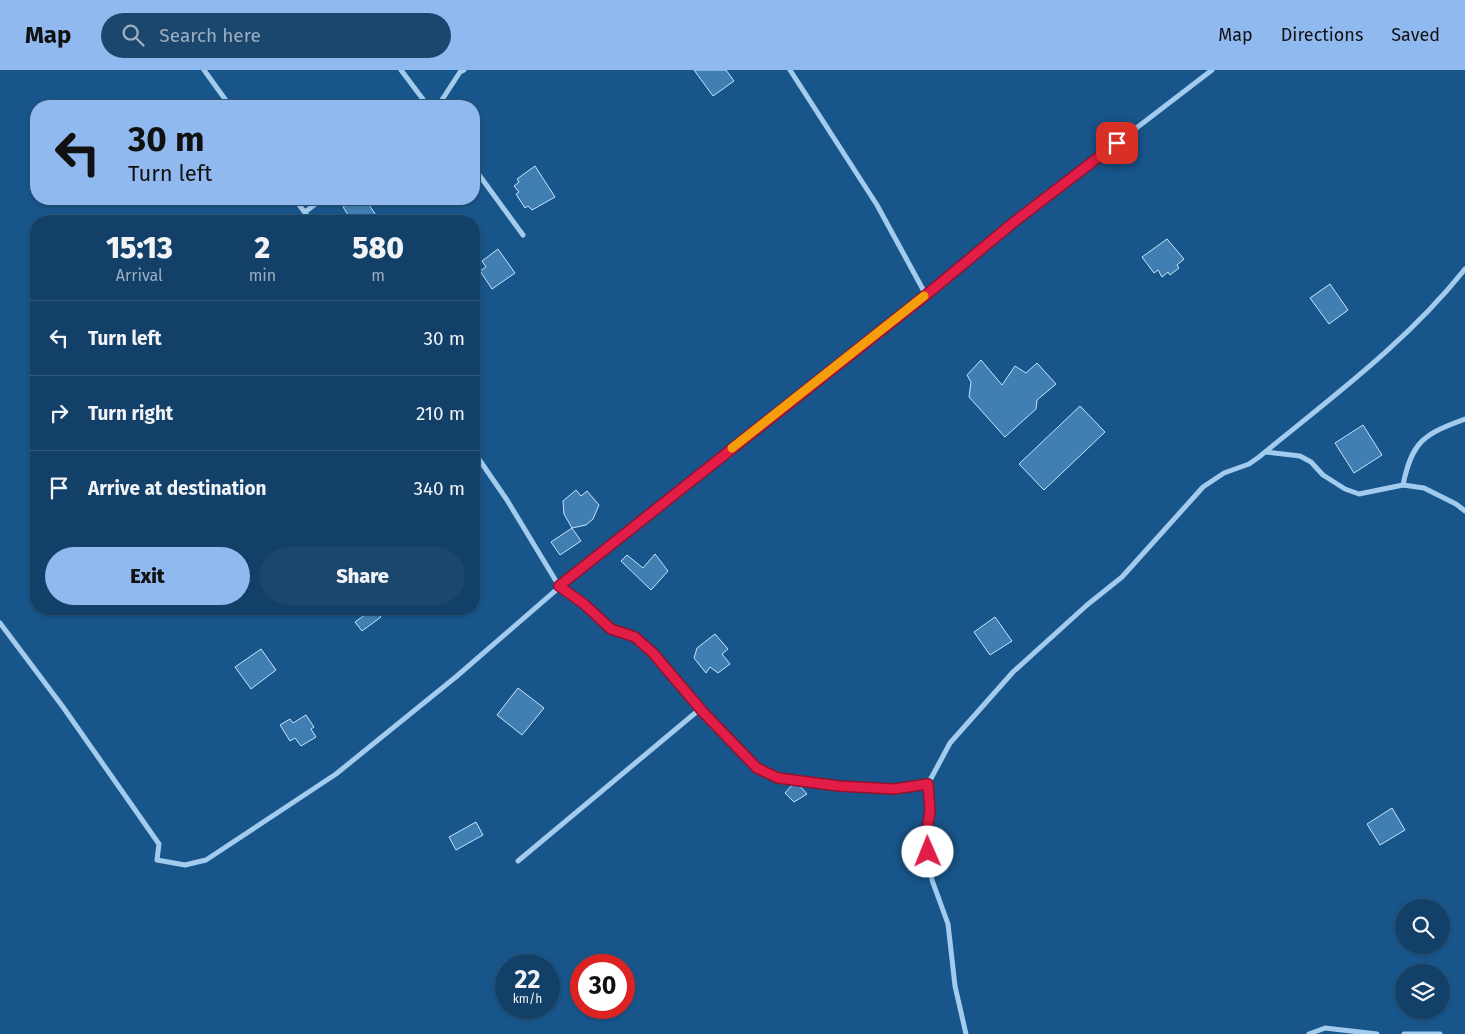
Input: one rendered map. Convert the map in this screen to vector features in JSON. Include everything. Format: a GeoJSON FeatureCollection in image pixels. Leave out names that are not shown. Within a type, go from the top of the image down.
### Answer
{"type":"FeatureCollection","features":[{"type":"Feature","properties":{"kind":"street"},"geometry":{"type":"LineString","coordinates":[[204,70],[226,100]]}},
{"type":"Feature","properties":{"kind":"street"},"geometry":{"type":"LineString","coordinates":[[401,70],[424,100]]}},
{"type":"Feature","properties":{"kind":"street"},"geometry":{"type":"LineString","coordinates":[[442,100],[460,72],[464,70]]}},
{"type":"Feature","properties":{"kind":"street"},"geometry":{"type":"LineString","coordinates":[[790,70],[877,205],[926,295]]}},
{"type":"Feature","properties":{"kind":"street"},"geometry":{"type":"LineString","coordinates":[[0,623],[69,714],[159,844],[157,860],[185,865],[206,860],[336,774],[457,676],[559,586],[926,295],[1014,222],[1212,70]]}},
{"type":"Feature","properties":{"kind":"street"},"geometry":{"type":"LineString","coordinates":[[480,176],[523,235]]}},
{"type":"Feature","properties":{"kind":"street"},"geometry":{"type":"LineString","coordinates":[[300,205],[307,215]]}},
{"type":"Feature","properties":{"kind":"street"},"geometry":{"type":"LineString","coordinates":[[305,212],[314,205]]}},
{"type":"Feature","properties":{"kind":"street"},"geometry":{"type":"LineString","coordinates":[[966,1034],[955,986],[948,924],[932,880],[926,838],[930,811],[928,784],[950,743],[1014,672],[1087,605],[1122,577],[1203,487],[1224,473],[1249,464],[1370,368],[1446,293],[1465,269]]}},
{"type":"Feature","properties":{"kind":"street"},"geometry":{"type":"LineString","coordinates":[[1403,485],[1407,465],[1417,446],[1428,434],[1465,419]]}},
{"type":"Feature","properties":{"kind":"street"},"geometry":{"type":"LineString","coordinates":[[1265,452],[1300,456],[1311,462],[1323,475],[1359,494],[1403,485],[1424,488],[1439,494],[1465,511]]}},
{"type":"Feature","properties":{"kind":"street"},"geometry":{"type":"LineString","coordinates":[[480,460],[508,500],[559,586],[584,604],[611,629],[635,637],[653,653],[700,709],[757,768],[778,778],[839,786],[894,789],[928,784]]}},
{"type":"Feature","properties":{"kind":"street"},"geometry":{"type":"LineString","coordinates":[[518,861],[700,709]]}},
{"type":"Feature","properties":{"kind":"street"},"geometry":{"type":"LineString","coordinates":[[1309,1034],[1325,1028],[1377,1034]]}},
{"type":"Feature","properties":{"kind":"street"},"geometry":{"type":"LineString","coordinates":[[1404,1034],[1440,1034]]}},
{"type":"Feature","properties":{"kind":"building"},"geometry":{"type":"Polygon","coordinates":[[[694,70],[726,70],[734,81],[713,96],[694,70]]]}},
{"type":"Feature","properties":{"kind":"building"},"geometry":{"type":"Polygon","coordinates":[[[535,166],[555,197],[532,210],[528,206],[525,208],[516,194],[519,192],[514,186],[519,182],[517,179],[535,166]]]}},
{"type":"Feature","properties":{"kind":"building"},"geometry":{"type":"Polygon","coordinates":[[[346,205],[369,205],[376,215],[348,215],[343,207],[346,205]]]}},
{"type":"Feature","properties":{"kind":"building"},"geometry":{"type":"Polygon","coordinates":[[[1167,239],[1184,259],[1177,265],[1179,268],[1170,275],[1168,272],[1162,277],[1158,270],[1154,273],[1142,257],[1167,239]]]}},
{"type":"Feature","properties":{"kind":"building"},"geometry":{"type":"Polygon","coordinates":[[[498,249],[515,273],[492,289],[480,271],[486,267],[482,261],[498,249]]]}},
{"type":"Feature","properties":{"kind":"building"},"geometry":{"type":"Polygon","coordinates":[[[1330,284],[1348,310],[1329,324],[1310,298],[1330,284]]]}},
{"type":"Feature","properties":{"kind":"building"},"geometry":{"type":"Polygon","coordinates":[[[981,360],[1002,385],[1015,366],[1026,373],[1037,363],[1056,384],[1037,400],[1036,409],[1005,437],[969,397],[971,382],[967,375],[981,360]]]}},
{"type":"Feature","properties":{"kind":"building"},"geometry":{"type":"Polygon","coordinates":[[[1080,406],[1105,432],[1044,490],[1019,464],[1080,406]]]}},
{"type":"Feature","properties":{"kind":"building"},"geometry":{"type":"Polygon","coordinates":[[[1363,425],[1382,455],[1354,473],[1335,443],[1363,425]]]}},
{"type":"Feature","properties":{"kind":"building"},"geometry":{"type":"Polygon","coordinates":[[[576,490],[581,496],[587,491],[599,505],[593,519],[586,525],[572,528],[564,514],[563,501],[576,490]]]}},
{"type":"Feature","properties":{"kind":"building"},"geometry":{"type":"Polygon","coordinates":[[[572,528],[581,541],[560,555],[551,542],[572,528]]]}},
{"type":"Feature","properties":{"kind":"building"},"geometry":{"type":"Polygon","coordinates":[[[655,554],[668,571],[651,590],[621,561],[627,555],[643,568],[655,554]]]}},
{"type":"Feature","properties":{"kind":"building"},"geometry":{"type":"Polygon","coordinates":[[[365,615],[379,615],[381,617],[362,631],[355,622],[365,615]]]}},
{"type":"Feature","properties":{"kind":"building"},"geometry":{"type":"Polygon","coordinates":[[[995,617],[1012,641],[990,655],[974,632],[995,617]]]}},
{"type":"Feature","properties":{"kind":"building"},"geometry":{"type":"Polygon","coordinates":[[[715,634],[728,649],[722,654],[730,664],[718,673],[710,667],[706,673],[694,658],[697,648],[715,634]]]}},
{"type":"Feature","properties":{"kind":"building"},"geometry":{"type":"Polygon","coordinates":[[[261,649],[276,670],[251,689],[235,667],[261,649]]]}},
{"type":"Feature","properties":{"kind":"building"},"geometry":{"type":"Polygon","coordinates":[[[518,688],[544,708],[522,735],[497,715],[518,688]]]}},
{"type":"Feature","properties":{"kind":"building"},"geometry":{"type":"Polygon","coordinates":[[[306,715],[314,727],[311,729],[316,737],[301,746],[295,738],[290,741],[280,725],[290,719],[293,723],[306,715]]]}},
{"type":"Feature","properties":{"kind":"building"},"geometry":{"type":"Polygon","coordinates":[[[793,784],[799,785],[807,794],[794,802],[785,793],[793,784]]]}},
{"type":"Feature","properties":{"kind":"building"},"geometry":{"type":"Polygon","coordinates":[[[1392,808],[1405,830],[1380,845],[1367,824],[1392,808]]]}},
{"type":"Feature","properties":{"kind":"building"},"geometry":{"type":"Polygon","coordinates":[[[476,822],[483,835],[456,850],[449,837],[476,822]]]}},
{"type":"Feature","properties":{"kind":"slow traffic"},"geometry":{"type":"LineString","coordinates":[[732,448],[924,296]]}},
{"type":"Feature","properties":{"kind":"route"},"geometry":{"type":"LineString","coordinates":[[928,852],[926,838],[930,811],[928,784],[894,789],[839,786],[778,778],[757,768],[703,712],[653,653],[635,637],[611,629],[584,604],[559,586],[568,581],[593,558],[926,295],[1014,222],[1117,143]]}}]}
